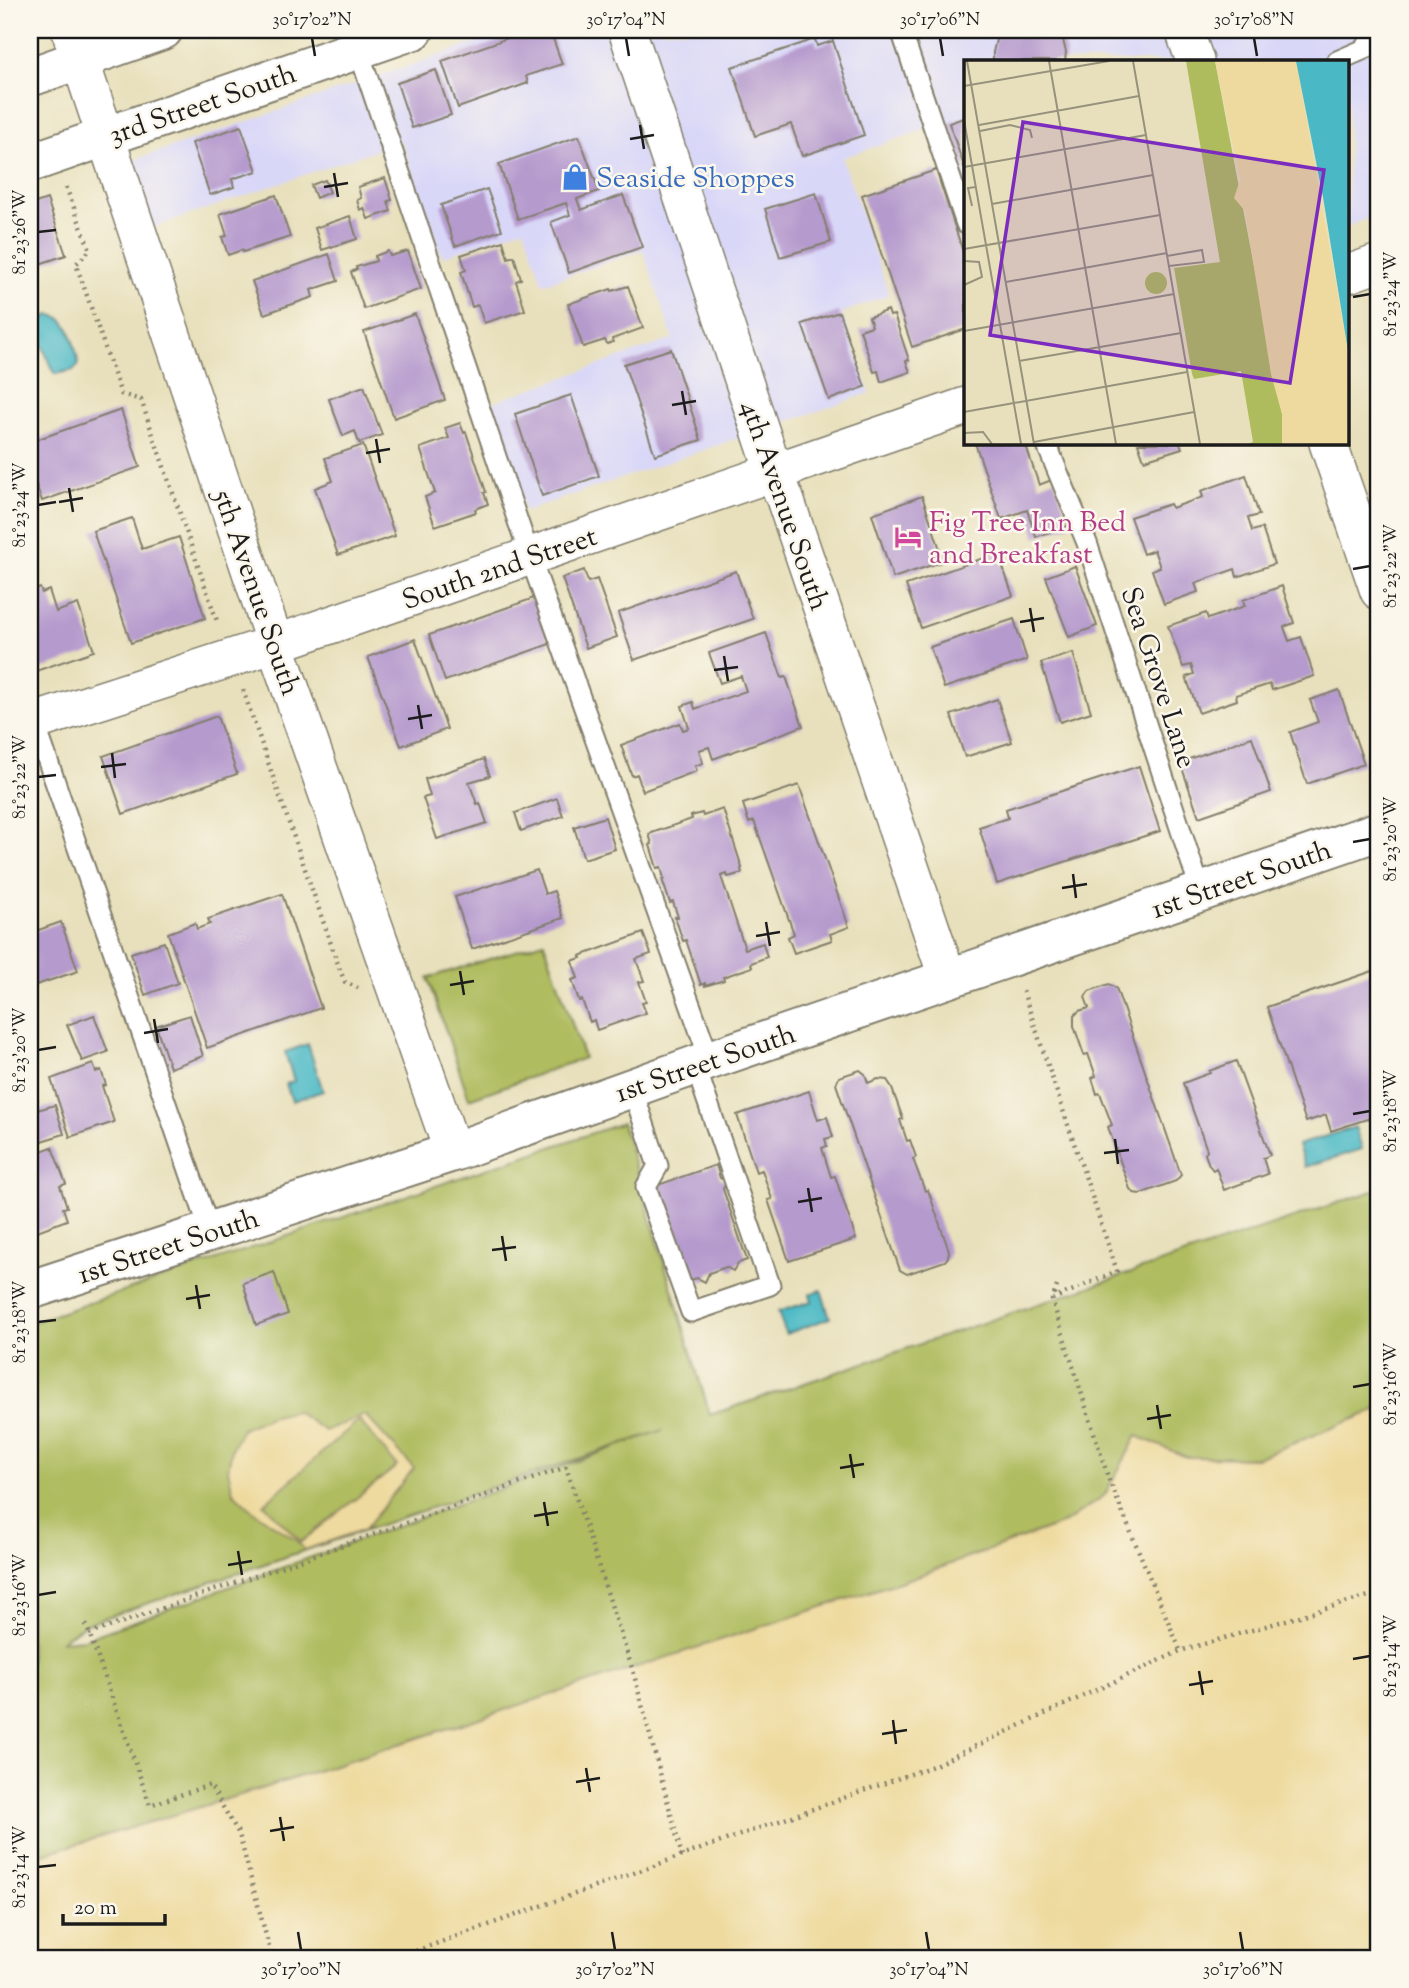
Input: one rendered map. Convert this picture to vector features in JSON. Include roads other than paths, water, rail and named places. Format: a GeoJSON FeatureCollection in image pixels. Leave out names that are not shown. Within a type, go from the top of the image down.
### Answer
{"type":"FeatureCollection","features":[{"type":"Feature","properties":{"kind":"street"},"geometry":{"type":"LineString","coordinates":[[30,77],[75,45],[163,30]]}},
{"type":"Feature","properties":{"kind":"street","name":"3rd Street South"},"geometry":{"type":"LineString","coordinates":[[46,169],[106,136],[415,30]]}},
{"type":"Feature","properties":{"kind":"street","name":"4th Avenue South"},"geometry":{"type":"LineString","coordinates":[[627,30],[774,472],[948,979]]}},
{"type":"Feature","properties":{"kind":"street"},"geometry":{"type":"LineString","coordinates":[[1184,30],[1195,60]]}},
{"type":"Feature","properties":{"kind":"street","name":"5th Avenue South"},"geometry":{"type":"LineString","coordinates":[[75,45],[275,644],[453,1152]]}},
{"type":"Feature","properties":{"kind":"street"},"geometry":{"type":"LineString","coordinates":[[1350,273],[1379,263]]}},
{"type":"Feature","properties":{"kind":"street","name":"South 2nd Street"},"geometry":{"type":"LineString","coordinates":[[31,717],[275,644],[964,407]]}},
{"type":"Feature","properties":{"kind":"street"},"geometry":{"type":"LineString","coordinates":[[1328,444],[1379,591]]}},
{"type":"Feature","properties":{"kind":"street","name":"1st Street South"},"geometry":{"type":"LineString","coordinates":[[30,1290],[453,1152],[703,1063],[1379,831]]}},
{"type":"Feature","properties":{"kind":"lane"},"geometry":{"type":"LineString","coordinates":[[901,30],[964,218]]}},
{"type":"Feature","properties":{"kind":"lane"},"geometry":{"type":"LineString","coordinates":[[1339,60],[1367,48],[1372,30]]}},
{"type":"Feature","properties":{"kind":"lane"},"geometry":{"type":"LineString","coordinates":[[358,49],[703,1063],[770,1286],[691,1312],[646,1186],[658,1166],[632,1088]]}},
{"type":"Feature","properties":{"kind":"lane","name":"Sea Grove Lane"},"geometry":{"type":"LineString","coordinates":[[1046,444],[1087,543],[1201,892]]}},
{"type":"Feature","properties":{"kind":"lane"},"geometry":{"type":"LineString","coordinates":[[31,717],[210,1231]]}},
{"type":"Feature","properties":{"kind":"water"},"geometry":{"type":"Polygon","coordinates":[[[49,315],[56,316],[67,325],[78,360],[78,366],[73,370],[55,374],[44,350],[39,334],[40,326],[49,315]]]}},
{"type":"Feature","properties":{"kind":"water"},"geometry":{"type":"Polygon","coordinates":[[[308,1044],[323,1091],[292,1101],[286,1084],[294,1081],[285,1052],[308,1044]]]}},
{"type":"Feature","properties":{"kind":"water"},"geometry":{"type":"Polygon","coordinates":[[[1355,1127],[1362,1149],[1305,1167],[1298,1145],[1355,1127]]]}},
{"type":"Feature","properties":{"kind":"water"},"geometry":{"type":"Polygon","coordinates":[[[821,1290],[830,1318],[786,1334],[778,1312],[812,1301],[810,1294],[821,1290]]]}},
{"type":"Feature","properties":{"kind":"place","name":"Seaside Shoppes"},"geometry":{"type":"Point","coordinates":[575,177]}},
{"type":"Feature","properties":{"kind":"place","name":"Fig Tree Inn Bed and Breakfast"},"geometry":{"type":"Point","coordinates":[908,537]}}]}
